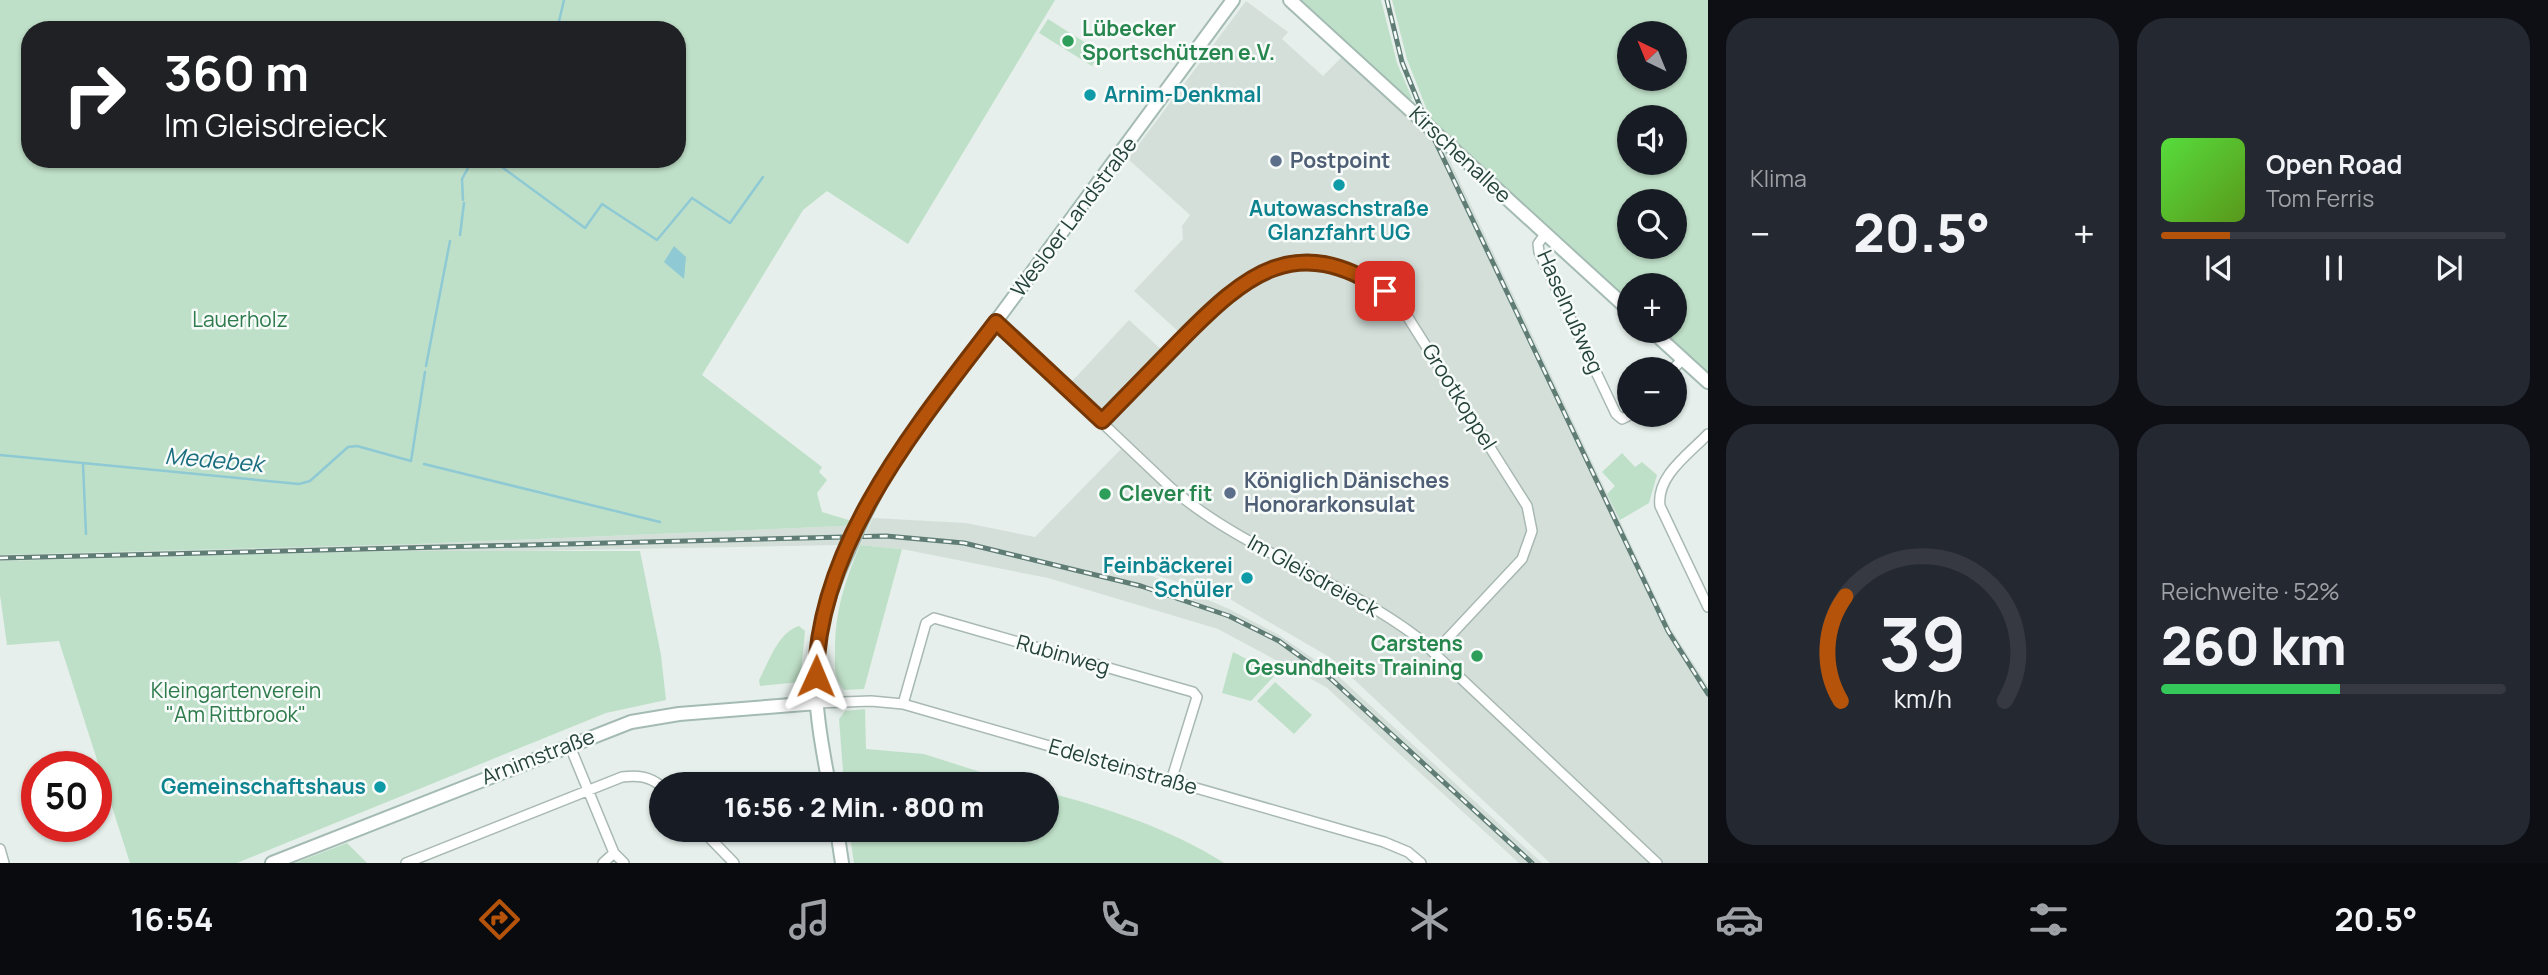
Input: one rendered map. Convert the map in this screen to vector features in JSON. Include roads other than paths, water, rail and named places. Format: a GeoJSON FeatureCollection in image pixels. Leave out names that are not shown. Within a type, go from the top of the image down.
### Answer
{"type":"FeatureCollection","features":[{"type":"Feature","properties":{"kind":"main road","name":"Wesloer Landstraße"},"geometry":{"type":"LineString","coordinates":[[827,772],[817,703],[817,641],[822,613],[884,476],[1233,0]]}},
{"type":"Feature","properties":{"kind":"main road","name":"Kirschenallee"},"geometry":{"type":"LineString","coordinates":[[1290,0],[1617,299]]}},
{"type":"Feature","properties":{"kind":"main road"},"geometry":{"type":"LineString","coordinates":[[1665,343],[1681,357]]}},
{"type":"Feature","properties":{"kind":"main road"},"geometry":{"type":"LineString","coordinates":[[1687,363],[1708,382]]}},
{"type":"Feature","properties":{"kind":"main road","name":"Arnimstraße"},"geometry":{"type":"LineString","coordinates":[[272,863],[569,744],[631,722],[678,714],[817,703]]}},
{"type":"Feature","properties":{"kind":"main road"},"geometry":{"type":"LineString","coordinates":[[839,842],[842,863]]}},
{"type":"Feature","properties":{"kind":"street","name":"Haselnußweg"},"geometry":{"type":"LineString","coordinates":[[1545,234],[1538,244],[1539,252],[1617,415]]}},
{"type":"Feature","properties":{"kind":"street","name":"Grootkoppel"},"geometry":{"type":"LineString","coordinates":[[1102,421],[1216,305],[1253,275],[1282,265],[1329,264],[1359,274],[1385,291],[1400,306],[1531,514],[1531,540],[1522,559],[1435,652]]}},
{"type":"Feature","properties":{"kind":"street","name":"Im Gleisdreieck"},"geometry":{"type":"LineString","coordinates":[[996,322],[1171,488],[1210,518],[1371,607],[1435,652],[1657,863]]}},
{"type":"Feature","properties":{"kind":"street"},"geometry":{"type":"LineString","coordinates":[[1708,434],[1667,477],[1658,496],[1660,506],[1708,607]]}},
{"type":"Feature","properties":{"kind":"street","name":"Rubinweg"},"geometry":{"type":"LineString","coordinates":[[903,704],[929,620],[934,618],[1196,694],[1171,781]]}},
{"type":"Feature","properties":{"kind":"street","name":"Edelsteinstraße"},"geometry":{"type":"LineString","coordinates":[[817,703],[871,701],[903,704],[1384,842],[1408,852],[1421,863]]}},
{"type":"Feature","properties":{"kind":"street"},"geometry":{"type":"LineString","coordinates":[[569,744],[614,853],[624,863]]}},
{"type":"Feature","properties":{"kind":"street"},"geometry":{"type":"LineString","coordinates":[[407,863],[622,777],[637,775],[649,779]]}},
{"type":"Feature","properties":{"kind":"street"},"geometry":{"type":"LineString","coordinates":[[714,842],[734,863]]}},
{"type":"Feature","properties":{"kind":"street"},"geometry":{"type":"LineString","coordinates":[[0,849],[4,863]]}},
{"type":"Feature","properties":{"kind":"street"},"geometry":{"type":"LineString","coordinates":[[603,863],[614,853]]}},
{"type":"Feature","properties":{"kind":"water"},"geometry":{"type":"Polygon","coordinates":[[[674,246],[686,257],[684,279],[664,262],[674,246]]]}},
{"type":"Feature","properties":{"kind":"waterway"},"geometry":{"type":"LineString","coordinates":[[559,21],[564,0]]}},
{"type":"Feature","properties":{"kind":"waterway"},"geometry":{"type":"LineString","coordinates":[[463,200],[462,179],[468,168]]}},
{"type":"Feature","properties":{"kind":"waterway"},"geometry":{"type":"LineString","coordinates":[[503,168],[585,228],[602,204],[657,240],[692,198],[730,223],[763,177]]}},
{"type":"Feature","properties":{"kind":"waterway"},"geometry":{"type":"LineString","coordinates":[[460,235],[464,203]]}},
{"type":"Feature","properties":{"kind":"waterway"},"geometry":{"type":"LineString","coordinates":[[426,366],[450,241]]}},
{"type":"Feature","properties":{"kind":"waterway","name":"Medebek"},"geometry":{"type":"LineString","coordinates":[[0,455],[299,484],[310,481],[348,447],[357,446],[411,461],[425,372]]}},
{"type":"Feature","properties":{"kind":"waterway"},"geometry":{"type":"LineString","coordinates":[[83,464],[86,534]]}},
{"type":"Feature","properties":{"kind":"waterway","name":"Medebek"},"geometry":{"type":"LineString","coordinates":[[424,464],[660,522]]}},
{"type":"Feature","properties":{"kind":"railway"},"geometry":{"type":"LineString","coordinates":[[1387,0],[1402,62],[1428,126],[1668,631],[1708,694]]}},
{"type":"Feature","properties":{"kind":"railway"},"geometry":{"type":"LineString","coordinates":[[0,558],[886,536],[964,543],[1141,586],[1229,616],[1279,641],[1330,678],[1532,863]]}},
{"type":"Feature","properties":{"kind":"place","name":"Lübecker Sportschützen e.V."},"geometry":{"type":"Point","coordinates":[1068,41]}},
{"type":"Feature","properties":{"kind":"place","name":"Arnim-Denkmal"},"geometry":{"type":"Point","coordinates":[1090,95]}},
{"type":"Feature","properties":{"kind":"place","name":"Postpoint"},"geometry":{"type":"Point","coordinates":[1276,161]}},
{"type":"Feature","properties":{"kind":"place","name":"Autowaschstraße Glanzfahrt UG"},"geometry":{"type":"Point","coordinates":[1339,185]}},
{"type":"Feature","properties":{"kind":"place","name":"Königlich Dänisches Honorarkonsulat"},"geometry":{"type":"Point","coordinates":[1230,493]}},
{"type":"Feature","properties":{"kind":"place","name":"Clever fit"},"geometry":{"type":"Point","coordinates":[1105,494]}},
{"type":"Feature","properties":{"kind":"place","name":"Feinbäckerei Schüler"},"geometry":{"type":"Point","coordinates":[1247,578]}},
{"type":"Feature","properties":{"kind":"place","name":"Carstens Gesundheits Training"},"geometry":{"type":"Point","coordinates":[1477,656]}},
{"type":"Feature","properties":{"kind":"place","name":"Gemeinschaftshaus"},"geometry":{"type":"Point","coordinates":[380,787]}},
{"type":"Feature","properties":{"kind":"park label","name":"Lauerholz"},"geometry":{"type":"Point","coordinates":[240,320]}},
{"type":"Feature","properties":{"kind":"park label","name":"Kleingartenverein \"Am Rittbrook\""},"geometry":{"type":"Point","coordinates":[236,703]}}]}
